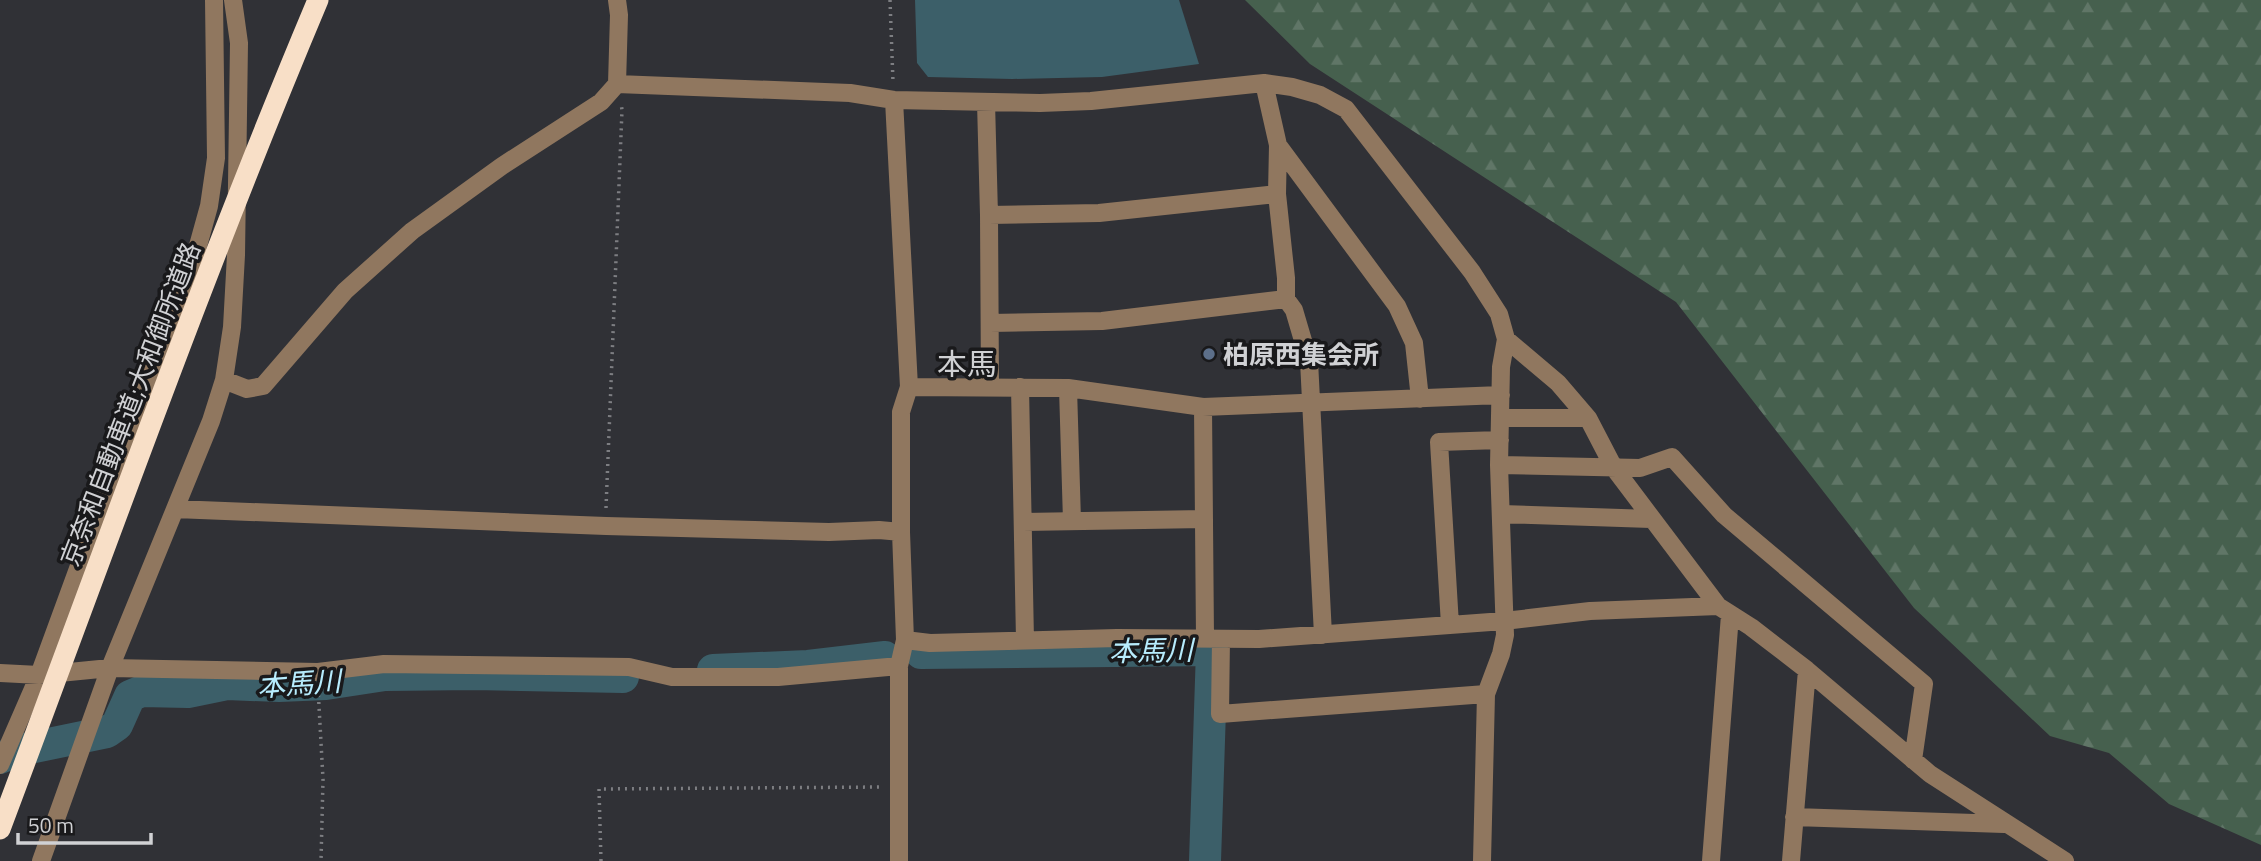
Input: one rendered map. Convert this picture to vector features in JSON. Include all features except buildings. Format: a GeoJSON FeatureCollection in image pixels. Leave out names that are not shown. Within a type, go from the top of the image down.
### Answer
{"type":"FeatureCollection","features":[{"type":"Feature","properties":{"kind":"highway","name":"京奈和自動車道;大和御所道路"},"geometry":{"type":"LineString","coordinates":[[0,829],[186,331],[318,0]]}},
{"type":"Feature","properties":{"kind":"street"},"geometry":{"type":"LineString","coordinates":[[0,765],[39,675],[196,253],[209,206],[216,158],[214,0]]}},
{"type":"Feature","properties":{"kind":"street"},"geometry":{"type":"LineString","coordinates":[[41,861],[110,667],[211,421],[224,380],[232,327],[236,255],[239,43],[233,0]]}},
{"type":"Feature","properties":{"kind":"street"},"geometry":{"type":"LineString","coordinates":[[224,380],[247,389],[263,386],[345,291],[412,231],[502,166],[601,102],[617,84],[617,0]]}},
{"type":"Feature","properties":{"kind":"street"},"geometry":{"type":"LineString","coordinates":[[617,84],[850,93],[894,100],[1091,102],[1264,83],[1320,95],[1346,109],[1472,272],[1499,314],[1506,339],[1501,367],[1499,465],[1505,635],[1486,694],[1482,861]]}},
{"type":"Feature","properties":{"kind":"street"},"geometry":{"type":"LineString","coordinates":[[1264,83],[1278,145],[1277,194],[1286,299],[1294,310],[1309,361],[1323,635]]}},
{"type":"Feature","properties":{"kind":"street"},"geometry":{"type":"LineString","coordinates":[[894,100],[909,387],[901,412],[899,861]]}},
{"type":"Feature","properties":{"kind":"street"},"geometry":{"type":"LineString","coordinates":[[986,102],[989,386]]}},
{"type":"Feature","properties":{"kind":"street"},"geometry":{"type":"LineString","coordinates":[[1278,145],[1397,306],[1414,343],[1420,399]]}},
{"type":"Feature","properties":{"kind":"street"},"geometry":{"type":"LineString","coordinates":[[989,215],[1099,213],[1277,194]]}},
{"type":"Feature","properties":{"kind":"street"},"geometry":{"type":"LineString","coordinates":[[990,323],[1102,321],[1286,299]]}},
{"type":"Feature","properties":{"kind":"street"},"geometry":{"type":"LineString","coordinates":[[1506,339],[1558,383],[1588,418],[1614,468],[1724,610],[1807,670],[1930,774],[2059,859]]}},
{"type":"Feature","properties":{"kind":"street"},"geometry":{"type":"LineString","coordinates":[[909,387],[1068,388],[1203,407],[1501,395]]}},
{"type":"Feature","properties":{"kind":"street"},"geometry":{"type":"LineString","coordinates":[[1020,387],[1025,640]]}},
{"type":"Feature","properties":{"kind":"street"},"geometry":{"type":"LineString","coordinates":[[1068,388],[1072,522]]}},
{"type":"Feature","properties":{"kind":"street"},"geometry":{"type":"LineString","coordinates":[[1203,407],[1204,519],[1220,714],[1486,694]]}},
{"type":"Feature","properties":{"kind":"street"},"geometry":{"type":"LineString","coordinates":[[1501,418],[1588,418]]}},
{"type":"Feature","properties":{"kind":"street"},"geometry":{"type":"LineString","coordinates":[[1450,625],[1439,442],[1500,440]]}},
{"type":"Feature","properties":{"kind":"street"},"geometry":{"type":"LineString","coordinates":[[1499,465],[1640,468],[1672,457],[1724,515],[1923,684],[1913,760]]}},
{"type":"Feature","properties":{"kind":"street"},"geometry":{"type":"LineString","coordinates":[[175,509],[606,526],[901,532]]}},
{"type":"Feature","properties":{"kind":"street"},"geometry":{"type":"LineString","coordinates":[[1501,514],[1651,519]]}},
{"type":"Feature","properties":{"kind":"street"},"geometry":{"type":"LineString","coordinates":[[1023,522],[1204,519]]}},
{"type":"Feature","properties":{"kind":"street"},"geometry":{"type":"LineString","coordinates":[[0,673],[39,675],[110,667],[318,672],[384,664],[629,667],[672,677],[778,677],[902,653],[930,643],[1323,635],[1504,621],[1590,611],[1724,610]]}},
{"type":"Feature","properties":{"kind":"street"},"geometry":{"type":"LineString","coordinates":[[1711,861],[1724,610]]}},
{"type":"Feature","properties":{"kind":"street"},"geometry":{"type":"LineString","coordinates":[[1791,861],[1807,670]]}},
{"type":"Feature","properties":{"kind":"street"},"geometry":{"type":"LineString","coordinates":[[1794,817],[2007,825]]}},
{"type":"Feature","properties":{"kind":"path"},"geometry":{"type":"LineString","coordinates":[[890,0],[894,100]]}},
{"type":"Feature","properties":{"kind":"path"},"geometry":{"type":"LineString","coordinates":[[606,526],[622,110],[617,84]]}},
{"type":"Feature","properties":{"kind":"path"},"geometry":{"type":"LineString","coordinates":[[318,687],[323,779],[321,861]]}},
{"type":"Feature","properties":{"kind":"path"},"geometry":{"type":"LineString","coordinates":[[601,861],[599,789],[900,787]]}},
{"type":"Feature","properties":{"kind":"green space"},"geometry":{"type":"Polygon","coordinates":[[[1245,0],[2261,0],[2261,845],[2169,804],[2109,753],[2050,736],[1914,608],[1676,302],[1310,64],[1245,0]]]}},
{"type":"Feature","properties":{"kind":"water"},"geometry":{"type":"Polygon","coordinates":[[[915,0],[1179,0],[1199,64],[1102,77],[928,77],[917,63],[915,0]]]}},
{"type":"Feature","properties":{"kind":"waterway","name":"本馬川"},"geometry":{"type":"LineString","coordinates":[[921,653],[1212,650],[1205,861]]}},
{"type":"Feature","properties":{"kind":"waterway","name":"本馬川"},"geometry":{"type":"LineString","coordinates":[[713,670],[808,666],[885,657]]}},
{"type":"Feature","properties":{"kind":"waterway","name":"本馬川"},"geometry":{"type":"LineString","coordinates":[[0,758],[20,750],[107,732],[117,725],[130,696],[142,691],[188,692],[227,684],[326,684],[385,675],[623,677]]}},
{"type":"Feature","properties":{"kind":"place","name":"柏原西集会所"},"geometry":{"type":"Point","coordinates":[1209,354]}},
{"type":"Feature","properties":{"kind":"district","name":"本馬"},"geometry":{"type":"Point","coordinates":[967,364]}}]}
